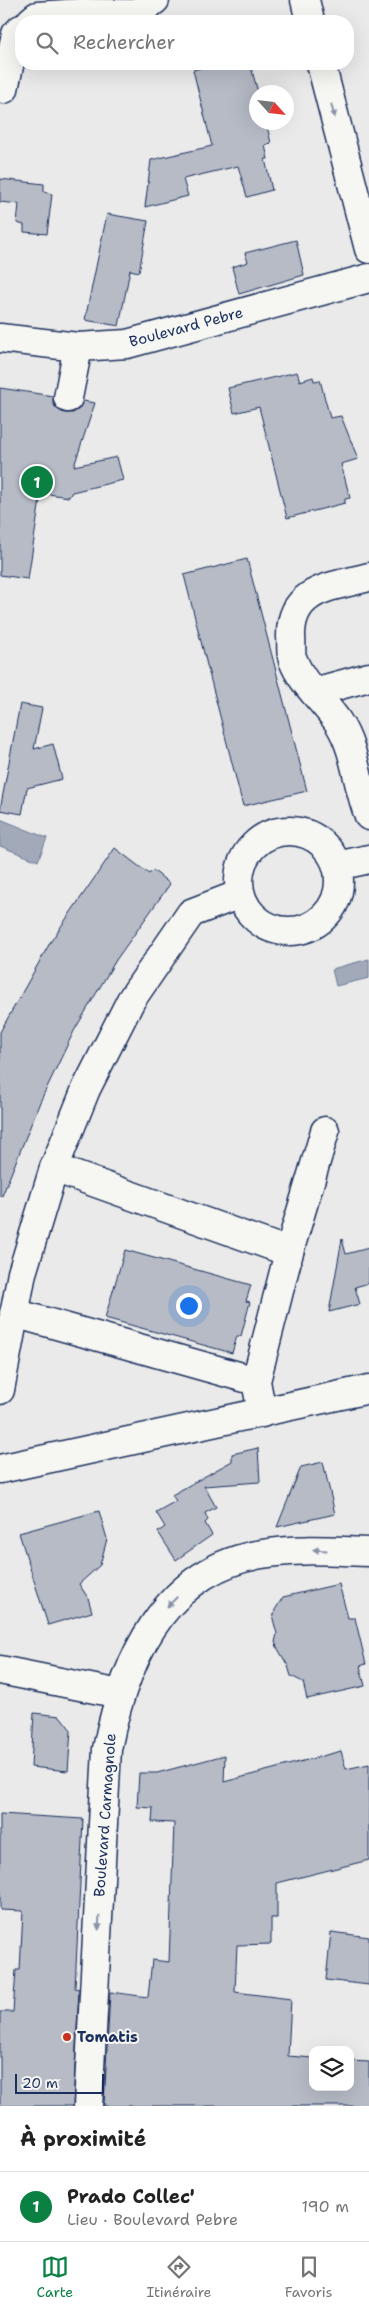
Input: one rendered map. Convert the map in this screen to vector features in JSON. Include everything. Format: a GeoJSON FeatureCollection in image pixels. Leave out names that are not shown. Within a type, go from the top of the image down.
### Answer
{"type":"FeatureCollection","features":[{"type":"Feature","properties":{"kind":"street"},"geometry":{"type":"LineString","coordinates":[[49,15],[81,12],[136,14],[156,0]]}},
{"type":"Feature","properties":{"kind":"street"},"geometry":{"type":"LineString","coordinates":[[305,0],[309,15]]}},
{"type":"Feature","properties":{"kind":"street"},"geometry":{"type":"LineString","coordinates":[[4,89],[15,39]]}},
{"type":"Feature","properties":{"kind":"street"},"geometry":{"type":"LineString","coordinates":[[323,70],[360,184],[369,248]]}},
{"type":"Feature","properties":{"kind":"street","name":"Boulevard Pebre"},"geometry":{"type":"LineString","coordinates":[[0,338],[78,347],[127,344],[369,278]]}},
{"type":"Feature","properties":{"kind":"street"},"geometry":{"type":"LineString","coordinates":[[68,398],[78,347]]}},
{"type":"Feature","properties":{"kind":"street"},"geometry":{"type":"LineString","coordinates":[[369,577],[316,591],[300,602],[291,622],[292,659],[314,692],[338,722],[354,754],[369,816]]}},
{"type":"Feature","properties":{"kind":"street"},"geometry":{"type":"LineString","coordinates":[[314,692],[369,677]]}},
{"type":"Feature","properties":{"kind":"street"},"geometry":{"type":"LineString","coordinates":[[284,831],[301,832],[317,839],[329,850],[337,866],[339,886],[333,905],[320,920],[303,930],[283,931],[264,925],[249,912],[240,894],[239,877],[244,860],[253,846],[267,836],[284,831]]}},
{"type":"Feature","properties":{"kind":"street"},"geometry":{"type":"LineString","coordinates":[[337,866],[369,859]]}},
{"type":"Feature","properties":{"kind":"street"},"geometry":{"type":"LineString","coordinates":[[0,1390],[22,1273],[54,1168],[86,1089],[131,1000],[191,913],[240,894]]}},
{"type":"Feature","properties":{"kind":"street"},"geometry":{"type":"LineString","coordinates":[[262,1413],[256,1381],[289,1252],[325,1131]]}},
{"type":"Feature","properties":{"kind":"street"},"geometry":{"type":"LineString","coordinates":[[54,1168],[289,1252]]}},
{"type":"Feature","properties":{"kind":"street"},"geometry":{"type":"LineString","coordinates":[[14,1313],[256,1381]]}},
{"type":"Feature","properties":{"kind":"street"},"geometry":{"type":"LineString","coordinates":[[0,1470],[369,1389]]}},
{"type":"Feature","properties":{"kind":"street","name":"Boulevard Carmagnole"},"geometry":{"type":"LineString","coordinates":[[88,2106],[107,1749],[120,1694],[131,1665],[159,1614],[189,1585],[224,1565],[261,1554],[308,1550],[369,1552]]}},
{"type":"Feature","properties":{"kind":"street"},"geometry":{"type":"LineString","coordinates":[[0,1670],[120,1694]]}},
{"type":"Feature","properties":{"kind":"water"},"geometry":{"type":"Polygon","coordinates":[[[0,819],[47,838],[38,861],[0,846],[0,819]]]}},
{"type":"Feature","properties":{"kind":"water"},"geometry":{"type":"Polygon","coordinates":[[[369,959],[369,978],[336,986],[332,969],[369,959]]]}},
{"type":"Feature","properties":{"kind":"building"},"geometry":{"type":"Polygon","coordinates":[[[193,70],[252,70],[256,85],[249,85],[249,130],[268,130],[271,143],[265,145],[268,159],[265,159],[272,190],[247,197],[238,166],[183,179],[188,196],[145,207],[151,160],[212,146],[193,70]]]}},
{"type":"Feature","properties":{"kind":"building"},"geometry":{"type":"Polygon","coordinates":[[[0,179],[44,184],[44,192],[52,194],[47,234],[24,232],[24,225],[17,223],[19,204],[0,202],[0,179]]]}},
{"type":"Feature","properties":{"kind":"building"},"geometry":{"type":"Polygon","coordinates":[[[107,214],[148,221],[139,272],[130,270],[119,326],[85,320],[107,214]]]}},
{"type":"Feature","properties":{"kind":"building"},"geometry":{"type":"Polygon","coordinates":[[[296,240],[304,275],[239,294],[232,267],[248,262],[245,253],[296,240]]]}},
{"type":"Feature","properties":{"kind":"building"},"geometry":{"type":"Polygon","coordinates":[[[297,372],[300,381],[313,377],[314,381],[320,380],[330,418],[341,416],[358,459],[341,464],[350,498],[345,499],[345,503],[287,518],[259,407],[234,413],[228,388],[297,372]]]}},
{"type":"Feature","properties":{"kind":"building"},"geometry":{"type":"Polygon","coordinates":[[[0,388],[53,396],[53,404],[57,409],[65,413],[73,413],[79,409],[83,401],[95,403],[74,466],[117,457],[123,480],[72,492],[69,497],[41,493],[28,579],[0,575],[0,388]]]}},
{"type":"Feature","properties":{"kind":"building"},"geometry":{"type":"Polygon","coordinates":[[[247,559],[307,791],[243,806],[184,575],[247,559]]]}},
{"type":"Feature","properties":{"kind":"building"},"geometry":{"type":"Polygon","coordinates":[[[20,704],[42,708],[34,749],[53,744],[62,779],[27,788],[22,814],[0,810],[20,704]]]}},
{"type":"Feature","properties":{"kind":"building"},"geometry":{"type":"Polygon","coordinates":[[[115,848],[149,874],[153,870],[170,884],[116,960],[74,1031],[40,1102],[2,1196],[0,1196],[0,1032],[51,941],[115,848]]]}},
{"type":"Feature","properties":{"kind":"building"},"geometry":{"type":"Polygon","coordinates":[[[342,1239],[346,1254],[369,1248],[369,1283],[355,1287],[360,1304],[329,1312],[342,1239]]]}},
{"type":"Feature","properties":{"kind":"building"},"geometry":{"type":"Polygon","coordinates":[[[125,1250],[251,1285],[246,1301],[250,1302],[241,1336],[237,1336],[232,1353],[105,1318],[125,1250]]]}},
{"type":"Feature","properties":{"kind":"building"},"geometry":{"type":"Polygon","coordinates":[[[258,1448],[260,1482],[204,1486],[216,1507],[205,1513],[208,1520],[205,1523],[212,1535],[176,1560],[158,1532],[165,1527],[156,1512],[176,1501],[172,1495],[232,1461],[232,1454],[258,1448]]]}},
{"type":"Feature","properties":{"kind":"building"},"geometry":{"type":"Polygon","coordinates":[[[323,1462],[335,1514],[277,1527],[301,1467],[323,1462]]]}},
{"type":"Feature","properties":{"kind":"building"},"geometry":{"type":"Polygon","coordinates":[[[99,1511],[107,1539],[100,1565],[79,1584],[88,1598],[92,1612],[48,1625],[19,1533],[99,1511]]]}},
{"type":"Feature","properties":{"kind":"building"},"geometry":{"type":"Polygon","coordinates":[[[339,1584],[348,1618],[355,1618],[366,1664],[360,1666],[365,1686],[307,1699],[303,1682],[291,1676],[288,1666],[275,1642],[277,1634],[273,1619],[275,1610],[283,1597],[339,1584]]]}},
{"type":"Feature","properties":{"kind":"building"},"geometry":{"type":"Polygon","coordinates":[[[34,1713],[60,1716],[71,1730],[68,1771],[31,1767],[34,1713]]]}},
{"type":"Feature","properties":{"kind":"building"},"geometry":{"type":"Polygon","coordinates":[[[341,1751],[346,1769],[369,1764],[369,1860],[277,1883],[277,1918],[271,1918],[271,1944],[237,1945],[235,1992],[291,1999],[288,2056],[309,2058],[309,2091],[354,2091],[354,2061],[369,2062],[369,2106],[104,2106],[110,1992],[148,1997],[152,1960],[169,1962],[174,1823],[152,1822],[153,1808],[137,1807],[139,1773],[157,1773],[225,1755],[224,1782],[341,1751]]]}},
{"type":"Feature","properties":{"kind":"building"},"geometry":{"type":"Polygon","coordinates":[[[0,1814],[83,1819],[75,1988],[79,1989],[73,2106],[0,2106],[0,2012],[13,2012],[16,1970],[20,1970],[23,1911],[0,1910],[0,1814]]]}},
{"type":"Feature","properties":{"kind":"building"},"geometry":{"type":"Polygon","coordinates":[[[331,1932],[369,1937],[369,1985],[326,1980],[331,1932]]]}},
{"type":"Feature","properties":{"kind":"place","name":"Prado Collec'"},"geometry":{"type":"Point","coordinates":[37,482]}},
{"type":"Feature","properties":{"kind":"place","name":"Tomatis"},"geometry":{"type":"Point","coordinates":[67,2037]}}]}
